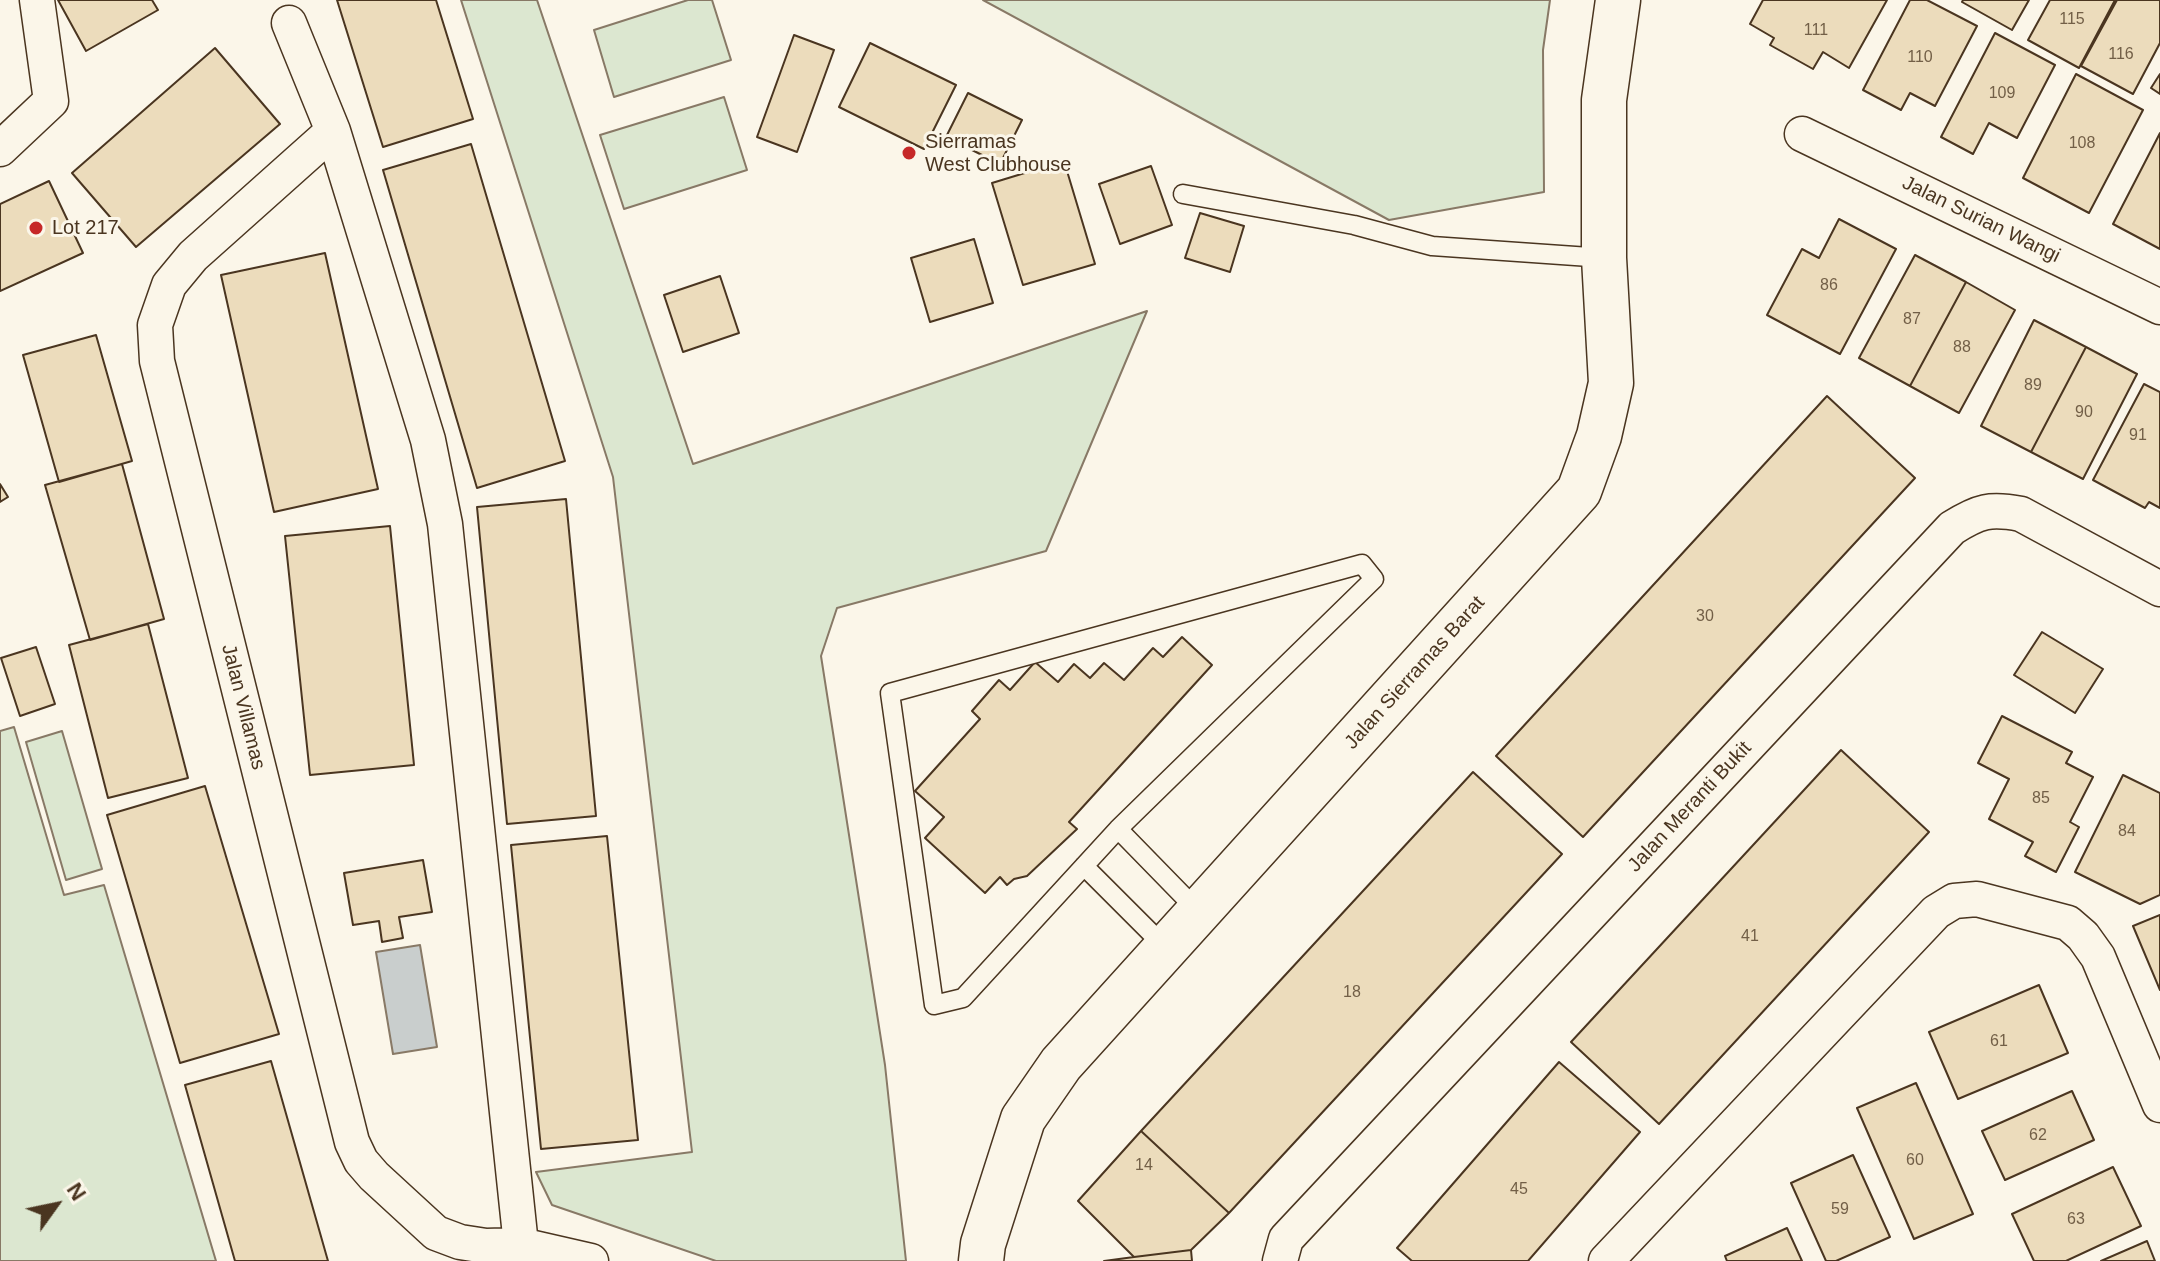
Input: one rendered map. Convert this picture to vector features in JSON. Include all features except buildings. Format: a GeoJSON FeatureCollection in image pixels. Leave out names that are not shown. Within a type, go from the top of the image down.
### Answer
{"type":"FeatureCollection","features":[{"type":"Feature","properties":{"kind":"street"},"geometry":{"type":"LineString","coordinates":[[0,149],[51,101],[37,0]]}},
{"type":"Feature","properties":{"kind":"street","name":"Jalan Sierramas Barat"},"geometry":{"type":"LineString","coordinates":[[981,1261],[983,1244],[1023,1119],[1061,1064],[1579,491],[1599,436],[1611,383],[1604,258],[1604,100],[1618,0]]}},
{"type":"Feature","properties":{"kind":"street"},"geometry":{"type":"LineString","coordinates":[[289,23],[333,131],[428,440],[445,524],[521,1245]]}},
{"type":"Feature","properties":{"kind":"street","name":"Jalan Villamas"},"geometry":{"type":"LineString","coordinates":[[333,131],[193,256],[169,285],[155,325],[157,361],[352,1142],[361,1161],[436,1233],[460,1242],[486,1246],[521,1245],[591,1261]]}},
{"type":"Feature","properties":{"kind":"street","name":"Jalan Surian Wangi"},"geometry":{"type":"LineString","coordinates":[[1802,134],[2160,307]]}},
{"type":"Feature","properties":{"kind":"street","name":"Jalan Meranti Bukit"},"geometry":{"type":"LineString","coordinates":[[1280,1261],[1286,1239],[1952,528],[1975,513],[1996,509],[2021,514],[2160,589]]}},
{"type":"Feature","properties":{"kind":"street"},"geometry":{"type":"LineString","coordinates":[[1606,1261],[1936,912],[1954,901],[1977,899],[2068,923],[2083,936],[2098,957],[2160,1105]]}},
{"type":"Feature","properties":{"kind":"lane"},"geometry":{"type":"LineString","coordinates":[[1183,194],[1354,225],[1432,246],[1604,258]]}},
{"type":"Feature","properties":{"kind":"lane"},"geometry":{"type":"LineString","coordinates":[[1362,564],[1374,579],[1118,829],[963,998],[934,1005],[890,693],[1362,564]]}},
{"type":"Feature","properties":{"kind":"lane"},"geometry":{"type":"LineString","coordinates":[[1118,829],[1199,912]]}},
{"type":"Feature","properties":{"kind":"lane"},"geometry":{"type":"LineString","coordinates":[[1084,866],[1166,948]]}},
{"type":"Feature","properties":{"kind":"green space"},"geometry":{"type":"Polygon","coordinates":[[[461,0],[537,0],[693,464],[1147,311],[1046,551],[837,608],[821,656],[885,1065],[906,1261],[716,1261],[552,1205],[536,1172],[692,1152],[613,477],[461,0]]]}},
{"type":"Feature","properties":{"kind":"green space"},"geometry":{"type":"Polygon","coordinates":[[[688,0],[712,0],[731,60],[614,97],[594,30],[688,0]]]}},
{"type":"Feature","properties":{"kind":"green space"},"geometry":{"type":"Polygon","coordinates":[[[983,0],[1550,0],[1543,50],[1544,192],[1389,220],[983,0]]]}},
{"type":"Feature","properties":{"kind":"green space"},"geometry":{"type":"Polygon","coordinates":[[[724,97],[747,170],[624,209],[600,135],[724,97]]]}},
{"type":"Feature","properties":{"kind":"green space"},"geometry":{"type":"Polygon","coordinates":[[[14,727],[64,895],[104,885],[216,1261],[0,1261],[0,731],[14,727]]]}},
{"type":"Feature","properties":{"kind":"green space"},"geometry":{"type":"Polygon","coordinates":[[[62,731],[102,869],[66,880],[26,742],[62,731]]]}},
{"type":"Feature","properties":{"kind":"shaded area"},"geometry":{"type":"Polygon","coordinates":[[[420,945],[437,1047],[393,1054],[376,952],[420,945]]]}},
{"type":"Feature","properties":{"kind":"place","name":"Sierramas West Clubhouse"},"geometry":{"type":"Point","coordinates":[909,153]}},
{"type":"Feature","properties":{"kind":"place","name":"Lot 217"},"geometry":{"type":"Point","coordinates":[36,228]}}]}
